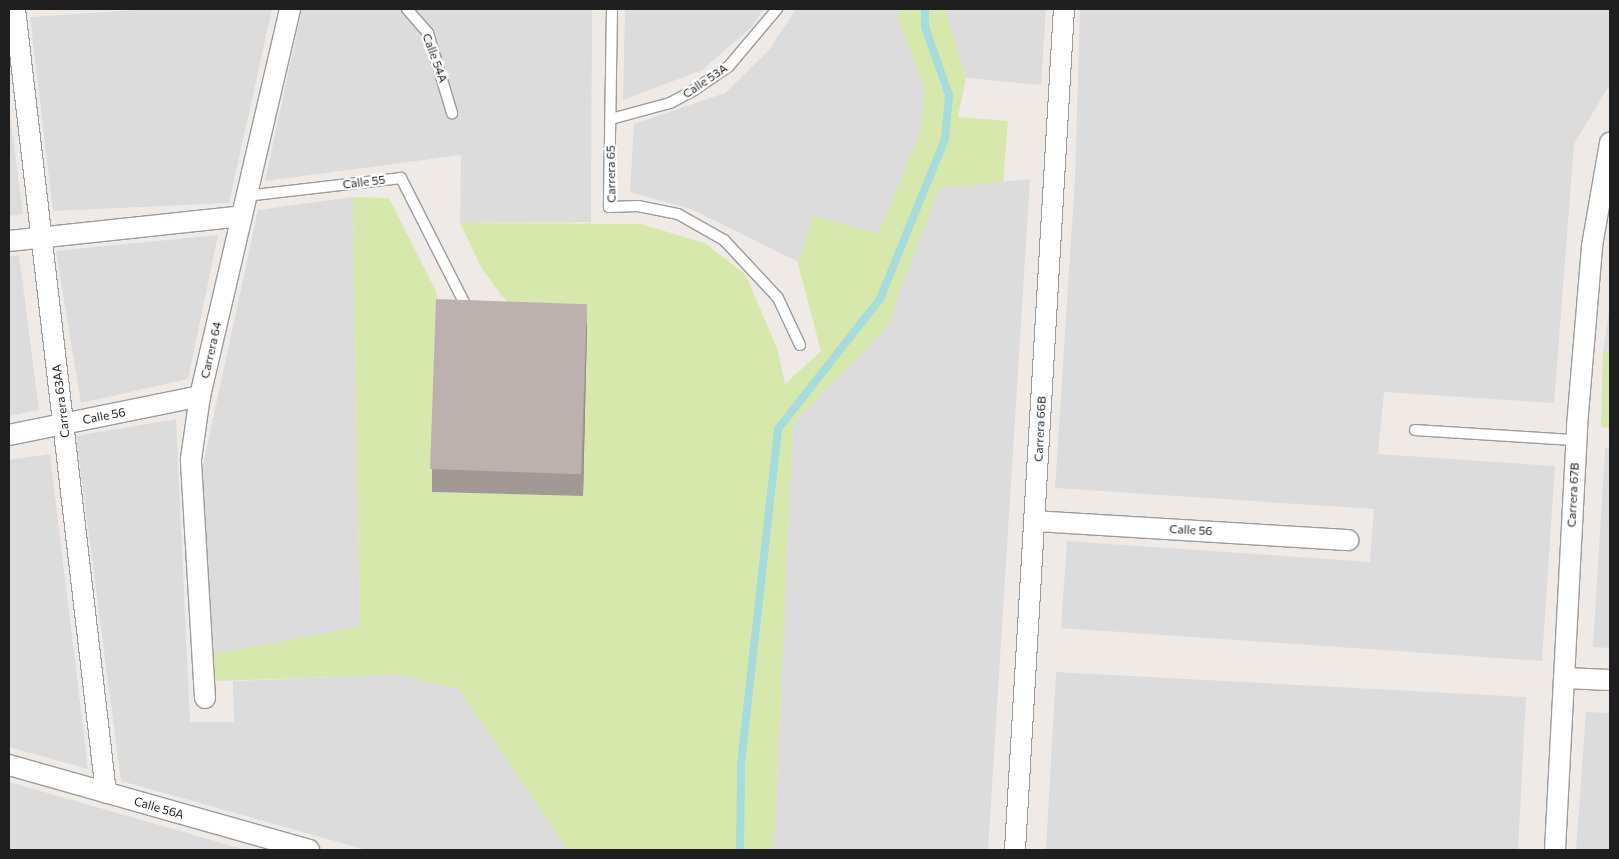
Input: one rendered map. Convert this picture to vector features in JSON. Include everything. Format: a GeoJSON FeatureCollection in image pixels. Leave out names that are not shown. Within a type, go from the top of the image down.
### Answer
{"type":"FeatureCollection","features":[{"type":"Feature","properties":{"kind":"street","name":"Carrera 63AA"},"geometry":{"type":"LineString","coordinates":[[15,9],[106,793]]}},
{"type":"Feature","properties":{"kind":"street","name":"Carrera 64"},"geometry":{"type":"LineString","coordinates":[[205,698],[191,459],[200,396],[290,9]]}},
{"type":"Feature","properties":{"kind":"street","name":"Carrera 66B"},"geometry":{"type":"LineString","coordinates":[[1015,850],[1064,9]]}},
{"type":"Feature","properties":{"kind":"street","name":"Carrera 67B"},"geometry":{"type":"LineString","coordinates":[[1555,850],[1576,440],[1592,246],[1610,142]]}},
{"type":"Feature","properties":{"kind":"street"},"geometry":{"type":"LineString","coordinates":[[9,241],[42,235],[242,216]]}},
{"type":"Feature","properties":{"kind":"street","name":"Calle 56"},"geometry":{"type":"LineString","coordinates":[[9,435],[200,396]]}},
{"type":"Feature","properties":{"kind":"street","name":"Calle 56"},"geometry":{"type":"LineString","coordinates":[[1034,521],[1348,540]]}},
{"type":"Feature","properties":{"kind":"street"},"geometry":{"type":"LineString","coordinates":[[1564,678],[1610,680]]}},
{"type":"Feature","properties":{"kind":"street","name":"Calle 56A"},"geometry":{"type":"LineString","coordinates":[[9,765],[310,850]]}},
{"type":"Feature","properties":{"kind":"lane","name":"Calle 54A"},"geometry":{"type":"LineString","coordinates":[[407,9],[428,33],[452,113]]}},
{"type":"Feature","properties":{"kind":"lane","name":"Carrera 65"},"geometry":{"type":"LineString","coordinates":[[612,9],[609,207],[638,206],[678,214],[724,240],[762,276],[800,345]]}},
{"type":"Feature","properties":{"kind":"lane","name":"Calle 53A"},"geometry":{"type":"LineString","coordinates":[[611,119],[670,104],[694,90],[729,66],[777,9]]}},
{"type":"Feature","properties":{"kind":"lane","name":"Calle 55"},"geometry":{"type":"LineString","coordinates":[[246,196],[401,178],[465,304]]}},
{"type":"Feature","properties":{"kind":"lane"},"geometry":{"type":"LineString","coordinates":[[1415,430],[1576,440]]}},
{"type":"Feature","properties":{"kind":"shaded area"},"geometry":{"type":"Polygon","coordinates":[[[151,9],[272,9],[229,203],[53,211],[30,17],[151,9]]]}},
{"type":"Feature","properties":{"kind":"shaded area"},"geometry":{"type":"Polygon","coordinates":[[[302,9],[592,9],[591,222],[460,223],[461,155],[265,181],[302,9]]]}},
{"type":"Feature","properties":{"kind":"shaded area"},"geometry":{"type":"Polygon","coordinates":[[[625,9],[763,9],[753,26],[702,70],[623,100],[625,9]]]}},
{"type":"Feature","properties":{"kind":"shaded area"},"geometry":{"type":"Polygon","coordinates":[[[796,9],[900,9],[899,20],[925,89],[920,132],[878,235],[813,216],[800,263],[691,209],[630,192],[634,124],[725,93],[768,51],[796,9]]]}},
{"type":"Feature","properties":{"kind":"shaded area"},"geometry":{"type":"Polygon","coordinates":[[[945,9],[1046,9],[1041,85],[966,78],[945,9]]]}},
{"type":"Feature","properties":{"kind":"shaded area"},"geometry":{"type":"Polygon","coordinates":[[[1080,9],[1610,9],[1610,84],[1574,144],[1554,403],[1384,392],[1378,454],[1555,466],[1542,661],[1061,628],[1067,541],[1370,562],[1374,509],[1055,488],[1075,178],[1080,9]]]}},
{"type":"Feature","properties":{"kind":"shaded area"},"geometry":{"type":"Polygon","coordinates":[[[9,106],[23,214],[9,216],[9,106]]]}},
{"type":"Feature","properties":{"kind":"shaded area"},"geometry":{"type":"Polygon","coordinates":[[[1030,179],[988,850],[774,850],[793,423],[887,327],[939,188],[1030,179]]]}},
{"type":"Feature","properties":{"kind":"shaded area"},"geometry":{"type":"Polygon","coordinates":[[[353,197],[360,627],[211,654],[202,470],[258,210],[353,197]]]}},
{"type":"Feature","properties":{"kind":"shaded area"},"geometry":{"type":"Polygon","coordinates":[[[218,235],[188,379],[81,403],[56,251],[218,235]]]}},
{"type":"Feature","properties":{"kind":"shaded area"},"geometry":{"type":"Polygon","coordinates":[[[19,255],[39,410],[9,416],[9,257],[19,255]]]}},
{"type":"Feature","properties":{"kind":"shaded area"},"geometry":{"type":"Polygon","coordinates":[[[1610,306],[1610,352],[1603,352],[1610,306]]]}},
{"type":"Feature","properties":{"kind":"shaded area"},"geometry":{"type":"Polygon","coordinates":[[[176,419],[190,722],[234,722],[233,681],[398,675],[459,689],[568,850],[367,850],[121,781],[76,436],[176,419]]]}},
{"type":"Feature","properties":{"kind":"shaded area"},"geometry":{"type":"Polygon","coordinates":[[[1605,448],[1610,448],[1610,648],[1593,647],[1605,448]]]}},
{"type":"Feature","properties":{"kind":"shaded area"},"geometry":{"type":"Polygon","coordinates":[[[50,454],[88,769],[9,747],[9,460],[50,454]]]}},
{"type":"Feature","properties":{"kind":"shaded area"},"geometry":{"type":"Polygon","coordinates":[[[1056,672],[1526,697],[1518,850],[1046,850],[1056,672]]]}},
{"type":"Feature","properties":{"kind":"shaded area"},"geometry":{"type":"Polygon","coordinates":[[[1586,712],[1610,713],[1610,850],[1576,850],[1586,712]]]}},
{"type":"Feature","properties":{"kind":"shaded area"},"geometry":{"type":"Polygon","coordinates":[[[9,782],[246,850],[9,850],[9,782]]]}},
{"type":"Feature","properties":{"kind":"green space"},"geometry":{"type":"Polygon","coordinates":[[[900,9],[945,9],[966,78],[958,117],[1008,121],[1003,182],[939,188],[887,327],[793,423],[774,850],[568,850],[459,689],[398,675],[213,681],[211,654],[360,627],[353,197],[389,198],[437,293],[432,492],[583,496],[587,326],[535,324],[503,297],[482,269],[460,223],[640,224],[705,243],[746,275],[778,351],[785,384],[821,351],[798,264],[813,216],[878,234],[920,132],[925,89],[899,20],[900,9]]]}},
{"type":"Feature","properties":{"kind":"green space"},"geometry":{"type":"Polygon","coordinates":[[[1603,352],[1610,352],[1610,428],[1601,427],[1603,352]]]}},
{"type":"Feature","properties":{"kind":"building"},"geometry":{"type":"Polygon","coordinates":[[[436,299],[587,304],[581,474],[430,469],[436,299]]]}},
{"type":"Feature","properties":{"kind":"waterway"},"geometry":{"type":"LineString","coordinates":[[740,850],[741,764],[778,429],[880,299],[945,139],[949,95],[925,27],[925,9]]}}]}
